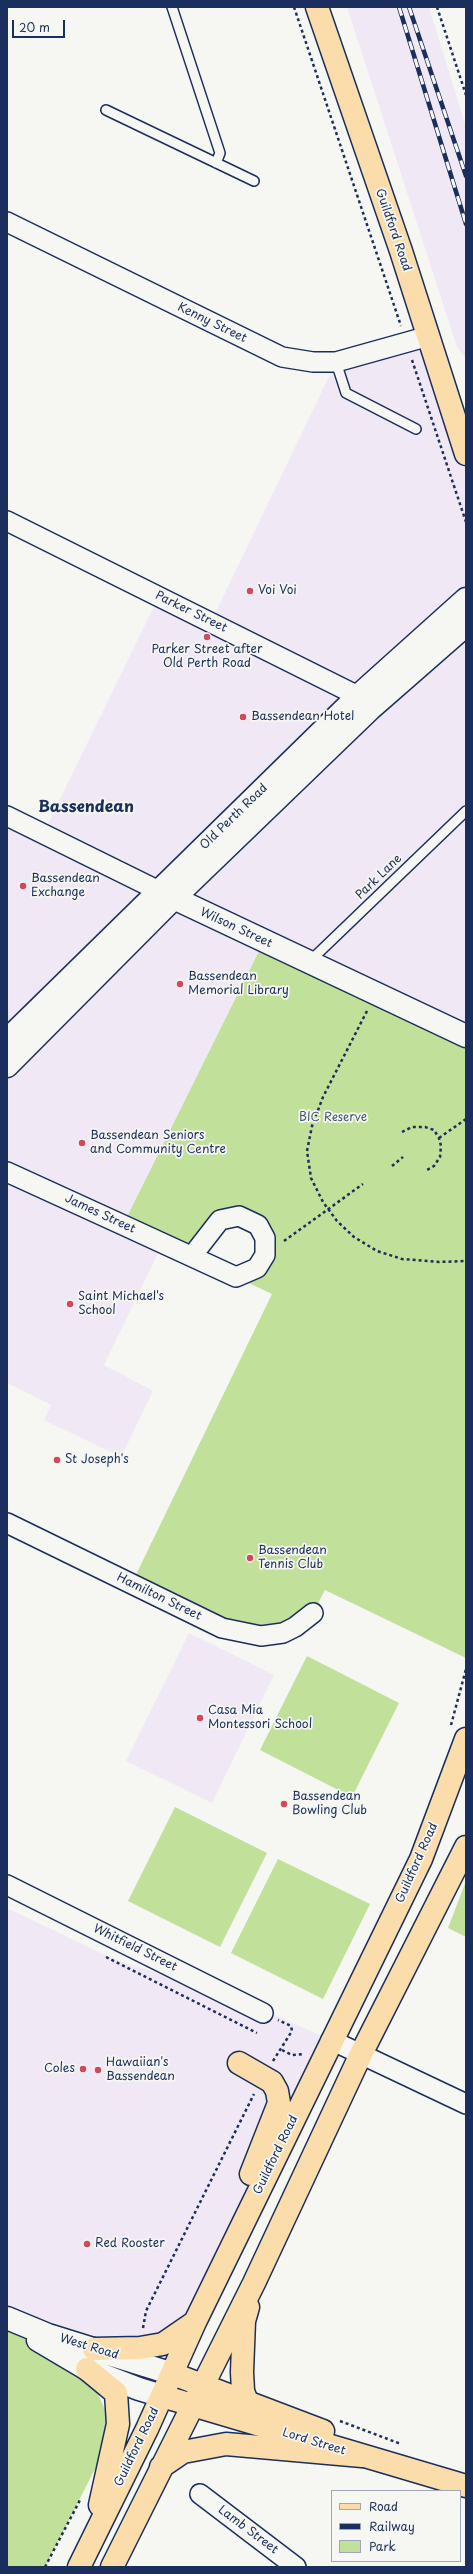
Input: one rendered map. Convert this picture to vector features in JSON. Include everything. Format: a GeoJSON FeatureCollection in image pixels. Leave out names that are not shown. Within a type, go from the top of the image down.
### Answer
{"type":"FeatureCollection","features":[{"type":"Feature","properties":{"kind":"main road","name":"Guildford Road"},"geometry":{"type":"LineString","coordinates":[[317,7],[429,336],[466,454]]}},
{"type":"Feature","properties":{"kind":"main road","name":"Guildford Road"},"geometry":{"type":"LineString","coordinates":[[79,2567],[173,2374],[195,2322],[241,2226],[421,1859],[466,1739]]}},
{"type":"Feature","properties":{"kind":"main road"},"geometry":{"type":"LineString","coordinates":[[112,2567],[254,2283],[360,2054],[466,1847]]}},
{"type":"Feature","properties":{"kind":"main road"},"geometry":{"type":"LineString","coordinates":[[239,2063],[272,2082],[277,2091],[279,2103],[251,2175],[241,2226]]}},
{"type":"Feature","properties":{"kind":"main road"},"geometry":{"type":"LineString","coordinates":[[247,2402],[243,2391],[244,2321],[254,2283]]}},
{"type":"Feature","properties":{"kind":"main road"},"geometry":{"type":"LineString","coordinates":[[94,2349],[140,2348],[163,2344],[195,2322]]}},
{"type":"Feature","properties":{"kind":"main road"},"geometry":{"type":"LineString","coordinates":[[87,2369],[116,2392],[118,2424],[100,2502],[101,2522]]}},
{"type":"Feature","properties":{"kind":"main road","name":"Lord Street"},"geometry":{"type":"LineString","coordinates":[[173,2374],[203,2384],[466,2486]]}},
{"type":"Feature","properties":{"kind":"main road","name":"Lord Street"},"geometry":{"type":"LineString","coordinates":[[162,2396],[193,2403],[221,2414],[466,2486]]}},
{"type":"Feature","properties":{"kind":"main road"},"geometry":{"type":"LineString","coordinates":[[161,2467],[183,2452],[226,2444],[362,2456]]}},
{"type":"Feature","properties":{"kind":"street","name":"Kenny Street"},"geometry":{"type":"LineString","coordinates":[[7,222],[282,357],[313,362],[336,362],[429,336]]}},
{"type":"Feature","properties":{"kind":"street","name":"Parker Street"},"geometry":{"type":"LineString","coordinates":[[7,521],[364,702]]}},
{"type":"Feature","properties":{"kind":"street","name":"Old Perth Road"},"geometry":{"type":"LineString","coordinates":[[7,1040],[166,895],[364,702],[466,599]]}},
{"type":"Feature","properties":{"kind":"street","name":"Old Perth Road"},"geometry":{"type":"LineString","coordinates":[[364,702],[466,625]]}},
{"type":"Feature","properties":{"kind":"street","name":"Wilson Street"},"geometry":{"type":"LineString","coordinates":[[7,816],[166,895],[466,1036]]}},
{"type":"Feature","properties":{"kind":"street","name":"Old Perth Road"},"geometry":{"type":"LineString","coordinates":[[7,1066],[166,895]]}},
{"type":"Feature","properties":{"kind":"street","name":"James Street"},"geometry":{"type":"LineString","coordinates":[[7,1172],[236,1277],[257,1268],[265,1255]]}},
{"type":"Feature","properties":{"kind":"street"},"geometry":{"type":"LineString","coordinates":[[192,1256],[220,1220],[239,1216],[258,1225],[265,1238],[265,1255]]}},
{"type":"Feature","properties":{"kind":"street","name":"Hamilton Street"},"geometry":{"type":"LineString","coordinates":[[7,1522],[222,1628],[261,1636],[283,1633],[295,1627],[313,1613]]}},
{"type":"Feature","properties":{"kind":"street","name":"Whitfield Street"},"geometry":{"type":"LineString","coordinates":[[7,1885],[263,2013]]}},
{"type":"Feature","properties":{"kind":"street"},"geometry":{"type":"LineString","coordinates":[[331,2040],[466,2104]]}},
{"type":"Feature","properties":{"kind":"street","name":"West Road"},"geometry":{"type":"LineString","coordinates":[[7,2319],[48,2335],[173,2374]]}},
{"type":"Feature","properties":{"kind":"street","name":"West Road"},"geometry":{"type":"LineString","coordinates":[[7,2319],[87,2369],[139,2390],[162,2396]]}},
{"type":"Feature","properties":{"kind":"street","name":"Lamb Street"},"geometry":{"type":"LineString","coordinates":[[200,2494],[296,2567]]}},
{"type":"Feature","properties":{"kind":"lane"},"geometry":{"type":"LineString","coordinates":[[172,7],[220,153],[216,163]]}},
{"type":"Feature","properties":{"kind":"lane"},"geometry":{"type":"LineString","coordinates":[[106,110],[254,181]]}},
{"type":"Feature","properties":{"kind":"lane"},"geometry":{"type":"LineString","coordinates":[[336,362],[346,393],[416,429]]}},
{"type":"Feature","properties":{"kind":"lane","name":"Park Lane"},"geometry":{"type":"LineString","coordinates":[[309,962],[466,811]]}},
{"type":"Feature","properties":{"kind":"path"},"geometry":{"type":"LineString","coordinates":[[294,7],[466,522]]}},
{"type":"Feature","properties":{"kind":"path"},"geometry":{"type":"LineString","coordinates":[[437,7],[466,95]]}},
{"type":"Feature","properties":{"kind":"path"},"geometry":{"type":"LineString","coordinates":[[376,994],[323,1097],[312,1126],[307,1151],[311,1178],[328,1210],[354,1237],[377,1251],[402,1259],[438,1262],[466,1261]]}},
{"type":"Feature","properties":{"kind":"path"},"geometry":{"type":"LineString","coordinates":[[439,1138],[466,1119]]}},
{"type":"Feature","properties":{"kind":"path"},"geometry":{"type":"LineString","coordinates":[[402,1132],[412,1127],[425,1127],[434,1130],[439,1138],[441,1146],[440,1157],[434,1166],[425,1171]]}},
{"type":"Feature","properties":{"kind":"path"},"geometry":{"type":"LineString","coordinates":[[392,1166],[403,1157]]}},
{"type":"Feature","properties":{"kind":"path"},"geometry":{"type":"LineString","coordinates":[[265,1255],[363,1184]]}},
{"type":"Feature","properties":{"kind":"path"},"geometry":{"type":"LineString","coordinates":[[104,1956],[257,2033]]}},
{"type":"Feature","properties":{"kind":"path"},"geometry":{"type":"LineString","coordinates":[[143,2328],[146,2311],[263,2076],[292,2031],[291,2026],[263,2013]]}},
{"type":"Feature","properties":{"kind":"path"},"geometry":{"type":"LineString","coordinates":[[337,2420],[403,2445]]}},
{"type":"Feature","properties":{"kind":"shaded area"},"geometry":{"type":"Polygon","coordinates":[[[347,7],[429,7],[466,127],[466,359],[457,347],[347,7]]]}},
{"type":"Feature","properties":{"kind":"shaded area"},"geometry":{"type":"Polygon","coordinates":[[[429,336],[466,454],[466,599],[7,1040],[7,823],[43,834],[159,596],[211,622],[336,362],[429,336]]]}},
{"type":"Feature","properties":{"kind":"shaded area"},"geometry":{"type":"Polygon","coordinates":[[[466,625],[466,1036],[264,941],[123,1225],[163,1243],[104,1365],[153,1391],[121,1457],[44,1420],[51,1405],[7,1383],[7,1066],[466,625]]]}},
{"type":"Feature","properties":{"kind":"shaded area","name":"Casa Mia Montessori School"},"geometry":{"type":"Polygon","coordinates":[[[189,1633],[274,1675],[212,1803],[126,1761],[189,1633]]]}},
{"type":"Feature","properties":{"kind":"shaded area"},"geometry":{"type":"Polygon","coordinates":[[[7,1908],[111,1958],[243,2001],[331,2040],[195,2322],[163,2344],[94,2349],[7,2318],[7,1908]]]}},
{"type":"Feature","properties":{"kind":"green space","name":"BIC Reserve"},"geometry":{"type":"Polygon","coordinates":[[[264,941],[466,1036],[466,1658],[325,1590],[313,1613],[261,1636],[132,1583],[272,1294],[236,1277],[257,1268],[265,1238],[239,1216],[192,1256],[123,1225],[264,941]]]}},
{"type":"Feature","properties":{"kind":"green space"},"geometry":{"type":"Polygon","coordinates":[[[307,1656],[399,1703],[352,1797],[260,1750],[307,1656]]]}},
{"type":"Feature","properties":{"kind":"green space"},"geometry":{"type":"Polygon","coordinates":[[[175,1807],[267,1853],[220,1947],[128,1901],[175,1807]]]}},
{"type":"Feature","properties":{"kind":"green space"},"geometry":{"type":"Polygon","coordinates":[[[278,1859],[370,1904],[323,1999],[231,1953],[278,1859]]]}},
{"type":"Feature","properties":{"kind":"green space"},"geometry":{"type":"Polygon","coordinates":[[[466,1881],[466,1937],[448,1928],[466,1881]]]}},
{"type":"Feature","properties":{"kind":"green space"},"geometry":{"type":"Polygon","coordinates":[[[7,2320],[87,2369],[106,2412],[108,2424],[101,2457],[45,2567],[7,2567],[7,2320]]]}},
{"type":"Feature","properties":{"kind":"railway"},"geometry":{"type":"LineString","coordinates":[[399,7],[466,224]]}},
{"type":"Feature","properties":{"kind":"railway"},"geometry":{"type":"LineString","coordinates":[[409,7],[466,176]]}},
{"type":"Feature","properties":{"kind":"place","name":"Voi Voi"},"geometry":{"type":"Point","coordinates":[250,591]}},
{"type":"Feature","properties":{"kind":"place","name":"Parker Street after Old Perth Road"},"geometry":{"type":"Point","coordinates":[207,637]}},
{"type":"Feature","properties":{"kind":"place","name":"Bassendean Hotel"},"geometry":{"type":"Point","coordinates":[243,717]}},
{"type":"Feature","properties":{"kind":"place","name":"Bassendean Exchange"},"geometry":{"type":"Point","coordinates":[23,886]}},
{"type":"Feature","properties":{"kind":"place","name":"Bassendean Memorial Library"},"geometry":{"type":"Point","coordinates":[180,984]}},
{"type":"Feature","properties":{"kind":"place","name":"Bassendean Seniors and Community Centre"},"geometry":{"type":"Point","coordinates":[82,1143]}},
{"type":"Feature","properties":{"kind":"place","name":"Saint Michael's School"},"geometry":{"type":"Point","coordinates":[70,1304]}},
{"type":"Feature","properties":{"kind":"place","name":"St Joseph's"},"geometry":{"type":"Point","coordinates":[57,1460]}},
{"type":"Feature","properties":{"kind":"place","name":"Bassendean Tennis Club"},"geometry":{"type":"Point","coordinates":[250,1558]}},
{"type":"Feature","properties":{"kind":"place","name":"Casa Mia Montessori School"},"geometry":{"type":"Point","coordinates":[200,1718]}},
{"type":"Feature","properties":{"kind":"place","name":"Bassendean Bowling Club"},"geometry":{"type":"Point","coordinates":[284,1804]}},
{"type":"Feature","properties":{"kind":"place","name":"Coles"},"geometry":{"type":"Point","coordinates":[83,2069]}},
{"type":"Feature","properties":{"kind":"place","name":"Hawaiian's Bassendean"},"geometry":{"type":"Point","coordinates":[98,2070]}},
{"type":"Feature","properties":{"kind":"place","name":"Red Rooster"},"geometry":{"type":"Point","coordinates":[87,2244]}},
{"type":"Feature","properties":{"kind":"district","name":"Bassendean"},"geometry":{"type":"Point","coordinates":[86,808]}}]}
